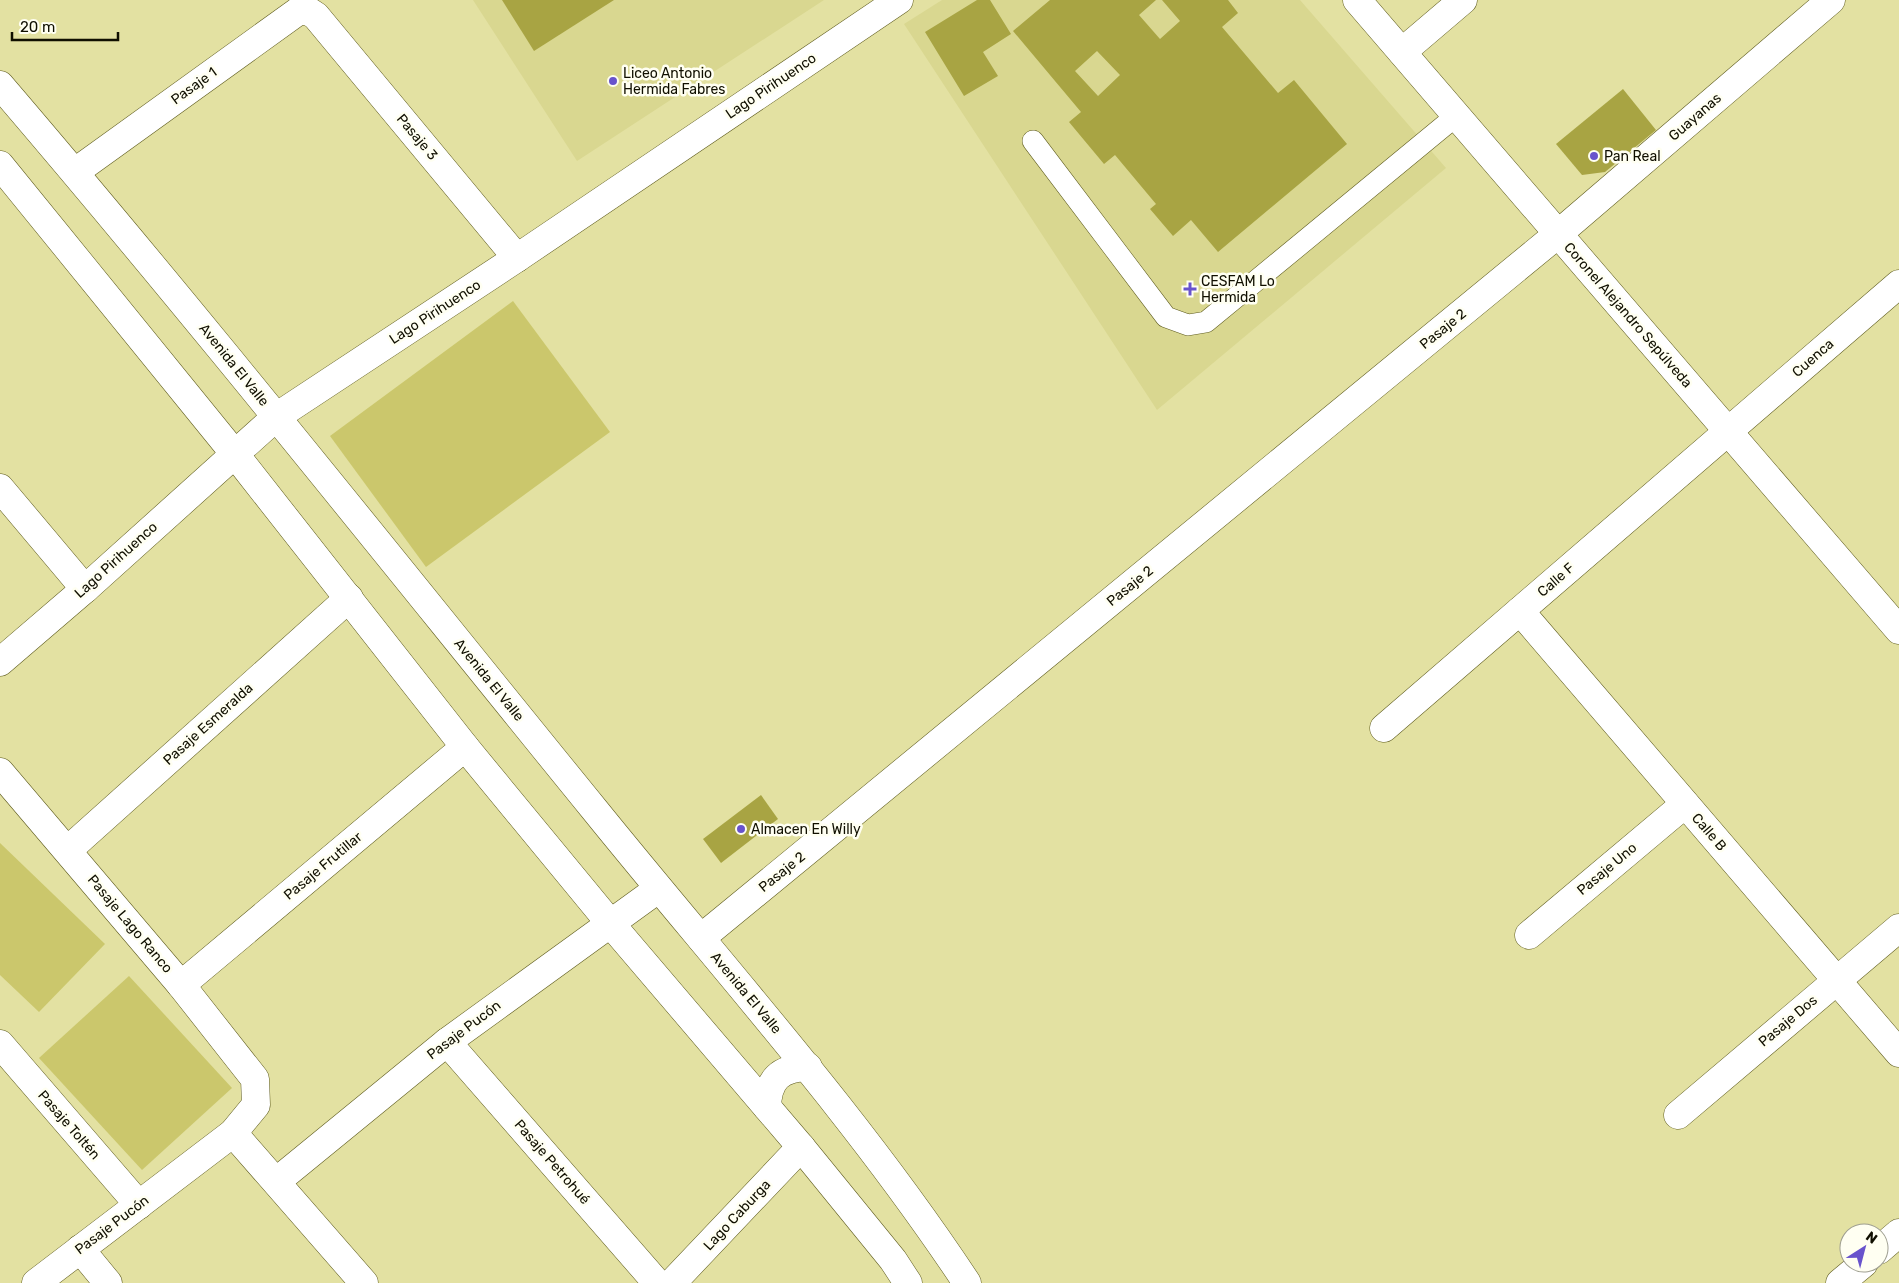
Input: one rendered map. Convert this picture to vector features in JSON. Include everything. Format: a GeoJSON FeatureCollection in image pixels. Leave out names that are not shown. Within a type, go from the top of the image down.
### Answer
{"type":"FeatureCollection","features":[{"type":"Feature","properties":{"kind":"street","name":"Lago Pirihuenco"},"geometry":{"type":"LineString","coordinates":[[0,662],[85,589],[276,417],[516,258],[898,0]]}},
{"type":"Feature","properties":{"kind":"street","name":"Coronel Alejandro Sepúlveda"},"geometry":{"type":"LineString","coordinates":[[1357,0],[1899,629]]}},
{"type":"Feature","properties":{"kind":"street"},"geometry":{"type":"LineString","coordinates":[[1402,52],[1463,0]]}},
{"type":"Feature","properties":{"kind":"street","name":"Guayanas"},"geometry":{"type":"LineString","coordinates":[[1558,234],[1831,0]]}},
{"type":"Feature","properties":{"kind":"street","name":"Pasaje 1"},"geometry":{"type":"LineString","coordinates":[[75,172],[296,12],[307,10],[316,16]]}},
{"type":"Feature","properties":{"kind":"street","name":"Pasaje 3"},"geometry":{"type":"LineString","coordinates":[[316,16],[516,258]]}},
{"type":"Feature","properties":{"kind":"street","name":"Avenida El Valle"},"geometry":{"type":"LineString","coordinates":[[0,85],[75,172],[276,417],[658,889],[808,1067],[934,1233],[967,1283]]}},
{"type":"Feature","properties":{"kind":"street"},"geometry":{"type":"LineString","coordinates":[[0,165],[234,453],[465,747],[610,923],[801,1147],[893,1260],[908,1283]]}},
{"type":"Feature","properties":{"kind":"street","name":"Pasaje 2"},"geometry":{"type":"LineString","coordinates":[[701,938],[1558,234]]}},
{"type":"Feature","properties":{"kind":"street","name":"Cuenca"},"geometry":{"type":"LineString","coordinates":[[1728,432],[1899,284]]}},
{"type":"Feature","properties":{"kind":"street","name":"Calle F"},"geometry":{"type":"LineString","coordinates":[[1384,728],[1728,432]]}},
{"type":"Feature","properties":{"kind":"street"},"geometry":{"type":"LineString","coordinates":[[0,488],[85,589]]}},
{"type":"Feature","properties":{"kind":"street","name":"Pasaje Esmeralda"},"geometry":{"type":"LineString","coordinates":[[68,850],[348,598]]}},
{"type":"Feature","properties":{"kind":"street","name":"Calle B"},"geometry":{"type":"LineString","coordinates":[[1520,611],[1899,1053]]}},
{"type":"Feature","properties":{"kind":"street","name":"Pasaje Frutillar"},"geometry":{"type":"LineString","coordinates":[[181,985],[465,747]]}},
{"type":"Feature","properties":{"kind":"street","name":"Pasaje Lago Ranco"},"geometry":{"type":"LineString","coordinates":[[0,772],[181,985],[254,1079]]}},
{"type":"Feature","properties":{"kind":"street","name":"Pasaje Uno"},"geometry":{"type":"LineString","coordinates":[[1529,935],[1685,804]]}},
{"type":"Feature","properties":{"kind":"street","name":"Pasaje Pucón"},"geometry":{"type":"LineString","coordinates":[[277,1181],[447,1042],[658,889]]}},
{"type":"Feature","properties":{"kind":"street","name":"Pasaje Dos"},"geometry":{"type":"LineString","coordinates":[[1678,1115],[1899,928]]}},
{"type":"Feature","properties":{"kind":"street","name":"Pasaje Petrohué"},"geometry":{"type":"LineString","coordinates":[[447,1042],[657,1283]]}},
{"type":"Feature","properties":{"kind":"street","name":"Pasaje Toltén"},"geometry":{"type":"LineString","coordinates":[[3,1055],[139,1205]]}},
{"type":"Feature","properties":{"kind":"street"},"geometry":{"type":"LineString","coordinates":[[767,1108],[768,1094],[777,1077],[782,1072],[795,1067],[808,1067]]}},
{"type":"Feature","properties":{"kind":"street","name":"Pasaje Pucón"},"geometry":{"type":"LineString","coordinates":[[36,1283],[233,1133],[256,1105],[254,1079]]}},
{"type":"Feature","properties":{"kind":"street"},"geometry":{"type":"LineString","coordinates":[[233,1133],[277,1181],[364,1283]]}},
{"type":"Feature","properties":{"kind":"street","name":"Lago Caburga"},"geometry":{"type":"LineString","coordinates":[[672,1283],[801,1147]]}},
{"type":"Feature","properties":{"kind":"street"},"geometry":{"type":"LineString","coordinates":[[1889,1242],[1899,1233]]}},
{"type":"Feature","properties":{"kind":"street"},"geometry":{"type":"LineString","coordinates":[[80,1249],[108,1283]]}},
{"type":"Feature","properties":{"kind":"street"},"geometry":{"type":"LineString","coordinates":[[1840,1283],[1852,1273]]}},
{"type":"Feature","properties":{"kind":"lane"},"geometry":{"type":"LineString","coordinates":[[1033,141],[1166,317],[1188,325],[1206,322],[1456,116]]}},
{"type":"Feature","properties":{"kind":"shaded area","name":"Liceo Antonio Hermida Fabres"},"geometry":{"type":"Polygon","coordinates":[[[473,0],[824,0],[577,161],[473,0]]]}},
{"type":"Feature","properties":{"kind":"shaded area","name":"CESFAM Lo Hermida"},"geometry":{"type":"Polygon","coordinates":[[[942,0],[1300,0],[1446,168],[1157,410],[904,24],[942,0]]]}},
{"type":"Feature","properties":{"kind":"shaded area"},"geometry":{"type":"Polygon","coordinates":[[[513,301],[610,432],[426,567],[330,436],[513,301]]]}},
{"type":"Feature","properties":{"kind":"shaded area"},"geometry":{"type":"Polygon","coordinates":[[[0,843],[105,944],[39,1012],[0,975],[0,843]]]}},
{"type":"Feature","properties":{"kind":"shaded area"},"geometry":{"type":"Polygon","coordinates":[[[129,976],[232,1088],[142,1170],[39,1058],[129,976]]]}},
{"type":"Feature","properties":{"kind":"building"},"geometry":{"type":"Polygon","coordinates":[[[502,0],[614,0],[534,51],[502,0]]]}},
{"type":"Feature","properties":{"kind":"building"},"geometry":{"type":"Polygon","coordinates":[[[977,0],[990,0],[1011,34],[983,52],[998,76],[964,96],[925,32],[977,0]]]}},
{"type":"Feature","properties":{"kind":"building"},"geometry":{"type":"Polygon","coordinates":[[[1050,0],[1156,0],[1139,15],[1160,39],[1180,21],[1162,0],[1228,0],[1238,13],[1222,27],[1278,93],[1294,80],[1347,144],[1218,252],[1191,220],[1173,236],[1150,209],[1156,204],[1115,155],[1104,164],[1069,122],[1081,112],[1013,31],[1050,0]],[[1097,51],[1075,71],[1098,96],[1120,75],[1097,51]]]}},
{"type":"Feature","properties":{"kind":"building"},"geometry":{"type":"Polygon","coordinates":[[[1623,89],[1656,130],[1605,172],[1582,175],[1556,144],[1623,89]]]}},
{"type":"Feature","properties":{"kind":"building","name":"Almacen En Willy"},"geometry":{"type":"Polygon","coordinates":[[[761,795],[778,819],[721,863],[703,839],[761,795]]]}},
{"type":"Feature","properties":{"kind":"place","name":"Liceo Antonio Hermida Fabres"},"geometry":{"type":"Point","coordinates":[613,81]}},
{"type":"Feature","properties":{"kind":"place","name":"Pan Real"},"geometry":{"type":"Point","coordinates":[1594,156]}},
{"type":"Feature","properties":{"kind":"place","name":"CESFAM Lo Hermida"},"geometry":{"type":"Point","coordinates":[1190,289]}},
{"type":"Feature","properties":{"kind":"place","name":"Almacen En Willy"},"geometry":{"type":"Point","coordinates":[741,829]}}]}
